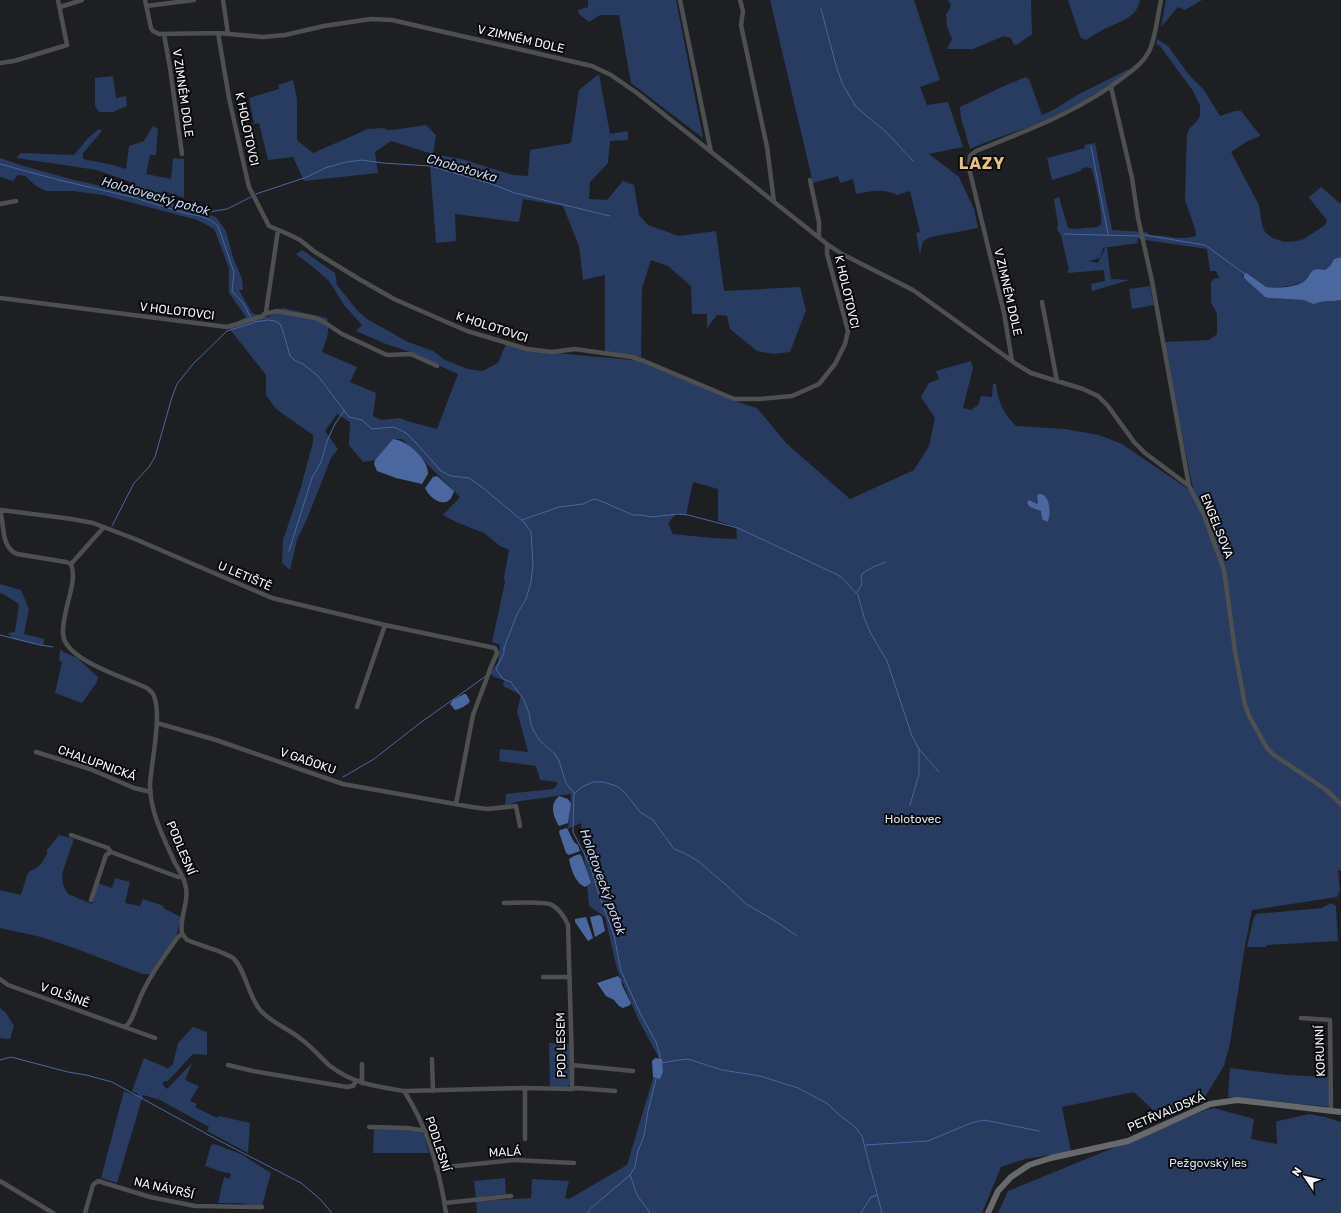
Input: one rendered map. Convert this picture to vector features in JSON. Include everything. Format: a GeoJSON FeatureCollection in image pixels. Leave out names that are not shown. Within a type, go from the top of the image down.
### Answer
{"type":"FeatureCollection","features":[{"type":"Feature","properties":{"kind":"street"},"geometry":{"type":"LineString","coordinates":[[0,63],[14,61],[67,44],[58,0]]}},
{"type":"Feature","properties":{"kind":"street"},"geometry":{"type":"LineString","coordinates":[[60,7],[82,0]]}},
{"type":"Feature","properties":{"kind":"street"},"geometry":{"type":"LineString","coordinates":[[145,0],[146,6],[194,0]]}},
{"type":"Feature","properties":{"kind":"street"},"geometry":{"type":"LineString","coordinates":[[223,0],[228,34]]}},
{"type":"Feature","properties":{"kind":"street"},"geometry":{"type":"LineString","coordinates":[[680,0],[711,152]]}},
{"type":"Feature","properties":{"kind":"street"},"geometry":{"type":"LineString","coordinates":[[740,0],[743,11],[740,25],[767,148],[774,202]]}},
{"type":"Feature","properties":{"kind":"street","name":"V ZIMNÉM DOLE"},"geometry":{"type":"LineString","coordinates":[[1012,361],[1004,313],[969,168],[970,156],[976,151],[1063,113],[1111,87],[1138,66],[1149,52],[1161,0]]}},
{"type":"Feature","properties":{"kind":"street","name":"V ZIMNÉM DOLE"},"geometry":{"type":"LineString","coordinates":[[146,6],[151,28],[156,33],[218,33],[262,37],[285,35],[324,26],[371,19],[392,20],[592,66],[611,75],[637,94],[827,244],[842,254],[913,290],[1012,361]]}},
{"type":"Feature","properties":{"kind":"street","name":"K HOLOTOVCI"},"geometry":{"type":"LineString","coordinates":[[218,33],[229,98],[241,155],[250,187],[269,226],[300,240],[315,252],[394,299],[467,331],[527,349],[552,352],[575,349],[632,357],[734,399],[760,399],[792,396],[819,384],[835,364],[845,344],[848,331],[827,254],[827,244]]}},
{"type":"Feature","properties":{"kind":"street","name":"V ZIMNÉM DOLE"},"geometry":{"type":"LineString","coordinates":[[164,34],[182,154]]}},
{"type":"Feature","properties":{"kind":"street"},"geometry":{"type":"LineString","coordinates":[[1111,87],[1132,178],[1138,218],[1152,281],[1170,389],[1187,468],[1189,486]]}},
{"type":"Feature","properties":{"kind":"street"},"geometry":{"type":"LineString","coordinates":[[810,180],[818,222],[819,237]]}},
{"type":"Feature","properties":{"kind":"street"},"geometry":{"type":"LineString","coordinates":[[0,204],[16,201]]}},
{"type":"Feature","properties":{"kind":"street"},"geometry":{"type":"LineString","coordinates":[[264,314],[266,312],[278,230]]}},
{"type":"Feature","properties":{"kind":"street","name":"V HOLOTOVCI"},"geometry":{"type":"LineString","coordinates":[[0,298],[227,327],[276,311],[315,318],[342,334],[387,355],[411,354],[436,366]]}},
{"type":"Feature","properties":{"kind":"street"},"geometry":{"type":"LineString","coordinates":[[1042,302],[1057,381]]}},
{"type":"Feature","properties":{"kind":"street","name":"ENGELSOVA"},"geometry":{"type":"LineString","coordinates":[[1012,361],[1031,373],[1083,389],[1098,396],[1108,406],[1134,442],[1145,453],[1189,486],[1204,515],[1224,570],[1235,651],[1245,705],[1249,716],[1267,748],[1274,755],[1326,789],[1341,804]]}},
{"type":"Feature","properties":{"kind":"street"},"geometry":{"type":"LineString","coordinates":[[0,510],[4,542],[11,552],[71,564],[104,527]]}},
{"type":"Feature","properties":{"kind":"street","name":"U LETIŠTĚ"},"geometry":{"type":"LineString","coordinates":[[0,510],[93,523],[135,539],[272,598],[385,625],[495,648],[497,653],[490,668],[473,716],[456,804]]}},
{"type":"Feature","properties":{"kind":"street","name":"PODLESNÍ"},"geometry":{"type":"LineString","coordinates":[[71,564],[73,572],[63,630],[64,639],[74,653],[89,663],[147,688],[153,694],[156,702],[157,723],[150,784],[158,820],[186,888],[187,900],[182,923],[182,934]]}},
{"type":"Feature","properties":{"kind":"street"},"geometry":{"type":"LineString","coordinates":[[356,707],[385,625]]}},
{"type":"Feature","properties":{"kind":"street","name":"V GAĎOKU"},"geometry":{"type":"LineString","coordinates":[[157,723],[216,740],[343,784],[487,808],[516,806],[520,826]]}},
{"type":"Feature","properties":{"kind":"street","name":"CHALUPNICKÁ"},"geometry":{"type":"LineString","coordinates":[[36,752],[90,769],[134,788],[151,792]]}},
{"type":"Feature","properties":{"kind":"street"},"geometry":{"type":"LineString","coordinates":[[71,834],[108,848],[111,852],[178,877],[182,876]]}},
{"type":"Feature","properties":{"kind":"street"},"geometry":{"type":"LineString","coordinates":[[91,900],[106,855],[111,852]]}},
{"type":"Feature","properties":{"kind":"street","name":"POD LESEM"},"geometry":{"type":"LineString","coordinates":[[404,1091],[525,1088],[572,1089],[569,931],[565,920],[560,912],[552,905],[504,904]]}},
{"type":"Feature","properties":{"kind":"street"},"geometry":{"type":"LineString","coordinates":[[124,1027],[130,1024],[138,1001],[151,976],[178,937],[182,934],[187,940],[234,959],[239,966],[260,1011],[274,1022],[302,1039],[342,1074],[362,1083],[404,1091]]}},
{"type":"Feature","properties":{"kind":"street"},"geometry":{"type":"LineString","coordinates":[[543,977],[570,977]]}},
{"type":"Feature","properties":{"kind":"street","name":"V OLŠINĚ"},"geometry":{"type":"LineString","coordinates":[[0,979],[8,985],[155,1038]]}},
{"type":"Feature","properties":{"kind":"street","name":"KORUNNÍ"},"geometry":{"type":"LineString","coordinates":[[1301,1018],[1330,1020],[1331,1111]]}},
{"type":"Feature","properties":{"kind":"street"},"geometry":{"type":"LineString","coordinates":[[432,1059],[433,1091]]}},
{"type":"Feature","properties":{"kind":"street"},"geometry":{"type":"LineString","coordinates":[[362,1064],[362,1083]]}},
{"type":"Feature","properties":{"kind":"street"},"geometry":{"type":"LineString","coordinates":[[228,1065],[253,1071],[347,1087],[354,1086],[356,1081]]}},
{"type":"Feature","properties":{"kind":"street"},"geometry":{"type":"LineString","coordinates":[[572,1066],[633,1071]]}},
{"type":"Feature","properties":{"kind":"street"},"geometry":{"type":"LineString","coordinates":[[524,1138],[525,1088]]}},
{"type":"Feature","properties":{"kind":"street"},"geometry":{"type":"LineString","coordinates":[[572,1089],[591,1089],[615,1092]]}},
{"type":"Feature","properties":{"kind":"street","name":"PODLESNÍ"},"geometry":{"type":"LineString","coordinates":[[404,1091],[414,1106],[426,1131],[445,1203],[446,1213]]}},
{"type":"Feature","properties":{"kind":"street","name":"PETŘVALDSKÁ"},"geometry":{"type":"LineString","coordinates":[[988,1213],[998,1191],[1011,1177],[1029,1165],[1051,1158],[1128,1141],[1210,1104],[1237,1100],[1341,1112]]}},
{"type":"Feature","properties":{"kind":"street"},"geometry":{"type":"LineString","coordinates":[[369,1127],[408,1128],[426,1131]]}},
{"type":"Feature","properties":{"kind":"street","name":"MALÁ"},"geometry":{"type":"LineString","coordinates":[[436,1168],[515,1160],[574,1163]]}},
{"type":"Feature","properties":{"kind":"street"},"geometry":{"type":"LineString","coordinates":[[0,1181],[53,1213]]}},
{"type":"Feature","properties":{"kind":"street","name":"NA NÁVRŠÍ"},"geometry":{"type":"LineString","coordinates":[[85,1213],[93,1185],[98,1181],[150,1197],[195,1206],[262,1207]]}},
{"type":"Feature","properties":{"kind":"street"},"geometry":{"type":"LineString","coordinates":[[445,1203],[511,1196]]}},
{"type":"Feature","properties":{"kind":"green space"},"geometry":{"type":"Polygon","coordinates":[[[588,0],[676,0],[703,138],[631,83],[619,15],[600,15],[589,22],[579,14],[578,10],[588,7],[588,0]]]}},
{"type":"Feature","properties":{"kind":"green space"},"geometry":{"type":"Polygon","coordinates":[[[770,0],[914,0],[940,80],[920,87],[927,105],[948,102],[963,147],[929,154],[959,177],[974,209],[978,228],[931,237],[923,241],[920,254],[916,233],[920,232],[910,191],[897,195],[887,191],[872,191],[856,194],[853,179],[840,183],[838,176],[813,183],[770,0]]]}},
{"type":"Feature","properties":{"kind":"green space"},"geometry":{"type":"Polygon","coordinates":[[[948,0],[1031,0],[1032,34],[1018,44],[1014,45],[1011,38],[1004,36],[973,49],[947,49],[952,39],[947,27],[946,14],[951,5],[948,0]]]}},
{"type":"Feature","properties":{"kind":"green space"},"geometry":{"type":"Polygon","coordinates":[[[1068,0],[1140,0],[1136,10],[1129,17],[1102,30],[1086,40],[1080,36],[1068,0]]]}},
{"type":"Feature","properties":{"kind":"green space"},"geometry":{"type":"Polygon","coordinates":[[[1166,0],[1202,0],[1185,10],[1178,7],[1161,27],[1166,0]]]}},
{"type":"Feature","properties":{"kind":"green space","name":"Holotovec"},"geometry":{"type":"Polygon","coordinates":[[[1157,39],[1168,46],[1189,75],[1204,90],[1220,116],[1235,111],[1241,111],[1260,135],[1231,152],[1259,205],[1262,225],[1265,232],[1272,238],[1285,242],[1297,241],[1304,239],[1325,225],[1327,220],[1309,198],[1321,187],[1341,204],[1341,257],[1334,259],[1330,266],[1325,270],[1319,269],[1311,271],[1304,281],[1300,283],[1279,287],[1266,287],[1244,274],[1243,276],[1265,297],[1269,298],[1303,300],[1314,303],[1341,300],[1341,871],[1338,870],[1340,890],[1337,897],[1252,910],[1230,1043],[1224,1066],[1203,1100],[1183,1107],[1161,1118],[1134,1092],[1062,1107],[1071,1152],[1025,1159],[1001,1167],[982,1213],[477,1213],[476,1201],[531,1198],[532,1179],[569,1181],[565,1198],[569,1199],[627,1165],[659,1058],[639,1021],[617,969],[605,917],[589,906],[581,823],[568,829],[571,794],[521,801],[505,805],[506,794],[553,789],[557,785],[557,782],[540,780],[536,766],[499,761],[500,749],[528,752],[517,711],[521,695],[503,686],[504,680],[494,677],[490,673],[498,662],[500,645],[492,642],[505,582],[504,577],[509,550],[500,546],[484,533],[443,515],[460,497],[402,439],[393,439],[375,460],[363,462],[349,445],[350,422],[337,414],[325,431],[338,449],[331,458],[297,540],[290,570],[282,563],[283,540],[300,490],[313,442],[313,435],[276,409],[266,395],[266,375],[228,327],[246,317],[229,293],[229,268],[214,229],[197,220],[103,195],[73,191],[46,191],[36,186],[25,176],[18,175],[13,181],[0,177],[0,158],[74,180],[134,193],[133,183],[97,170],[16,158],[21,153],[74,155],[88,138],[99,129],[102,131],[83,153],[83,159],[126,169],[129,146],[144,141],[153,126],[158,129],[156,155],[150,155],[146,174],[171,179],[173,158],[184,159],[184,198],[166,192],[166,201],[216,217],[226,231],[233,257],[242,279],[243,290],[239,290],[252,313],[268,317],[283,308],[327,318],[327,339],[322,352],[357,367],[350,382],[376,393],[373,416],[381,420],[400,418],[437,429],[458,374],[405,350],[386,344],[356,331],[362,325],[344,305],[329,281],[296,254],[302,250],[335,273],[337,285],[357,310],[367,319],[408,342],[433,351],[445,360],[468,369],[482,371],[498,363],[506,344],[523,350],[643,361],[731,400],[757,408],[787,444],[850,499],[914,470],[929,446],[935,418],[921,397],[929,383],[939,379],[936,371],[971,361],[973,368],[963,408],[971,410],[978,405],[981,396],[992,397],[993,384],[996,384],[998,397],[1002,407],[1007,416],[1016,426],[1065,429],[1099,435],[1122,444],[1194,493],[1163,342],[1209,340],[1217,334],[1217,314],[1211,302],[1211,281],[1214,280],[1212,279],[1219,278],[1216,271],[1210,271],[1207,249],[1125,237],[1137,239],[1138,243],[1103,248],[1100,258],[1089,261],[1098,263],[1105,248],[1107,248],[1111,279],[1129,280],[1092,291],[1091,284],[1105,281],[1104,270],[1067,273],[1069,269],[1061,236],[1057,229],[1058,224],[1054,199],[1059,197],[1068,228],[1073,229],[1099,226],[1101,223],[1101,213],[1092,170],[1088,167],[1081,169],[1081,171],[1052,180],[1047,158],[1085,148],[1084,145],[1095,143],[1112,230],[1146,232],[1150,235],[1178,238],[1196,236],[1185,200],[1186,162],[1187,134],[1200,116],[1200,106],[1193,91],[1160,46],[1156,44],[1157,39]],[[693,482],[686,515],[676,514],[668,523],[673,534],[737,539],[736,527],[718,521],[718,489],[693,482]]]}},
{"type":"Feature","properties":{"kind":"green space"},"geometry":{"type":"Polygon","coordinates":[[[1129,69],[1127,73],[1083,101],[1060,113],[1036,124],[970,149],[961,118],[960,107],[1026,77],[1029,79],[1042,115],[1055,109],[1077,95],[1129,69]]]}},
{"type":"Feature","properties":{"kind":"green space"},"geometry":{"type":"Polygon","coordinates":[[[599,74],[610,134],[628,131],[628,140],[610,141],[608,163],[590,182],[589,199],[607,200],[623,181],[634,185],[639,215],[648,225],[679,236],[716,231],[724,291],[800,287],[806,310],[790,352],[773,354],[757,351],[730,329],[727,316],[717,315],[707,328],[707,314],[692,314],[691,286],[668,266],[651,260],[642,288],[641,357],[605,352],[605,275],[583,280],[579,246],[563,206],[523,199],[519,222],[455,214],[456,241],[436,243],[429,153],[391,141],[375,152],[378,173],[304,181],[293,157],[268,160],[259,123],[254,124],[249,98],[279,89],[278,85],[293,80],[297,99],[297,140],[313,153],[368,129],[384,128],[387,130],[393,130],[426,125],[436,135],[433,154],[461,159],[513,175],[528,176],[530,150],[571,143],[579,90],[599,74]]]}},
{"type":"Feature","properties":{"kind":"green space"},"geometry":{"type":"Polygon","coordinates":[[[113,76],[116,98],[126,96],[127,106],[113,112],[99,112],[95,106],[95,78],[113,76]]]}},
{"type":"Feature","properties":{"kind":"green space"},"geometry":{"type":"Polygon","coordinates":[[[1150,286],[1154,305],[1132,309],[1129,289],[1150,286]]]}},
{"type":"Feature","properties":{"kind":"green space"},"geometry":{"type":"Polygon","coordinates":[[[0,584],[21,590],[29,609],[24,634],[44,639],[43,646],[13,639],[8,633],[15,632],[19,604],[0,593],[0,584]]]}},
{"type":"Feature","properties":{"kind":"green space"},"geometry":{"type":"Polygon","coordinates":[[[60,650],[77,658],[98,677],[97,682],[82,703],[55,693],[62,662],[59,660],[60,650]]]}},
{"type":"Feature","properties":{"kind":"green space"},"geometry":{"type":"Polygon","coordinates":[[[59,835],[74,839],[62,874],[63,885],[68,894],[92,904],[98,883],[112,888],[115,878],[130,882],[125,903],[140,906],[143,899],[164,906],[163,908],[181,917],[176,937],[150,974],[142,974],[41,937],[0,928],[0,890],[21,895],[27,875],[30,871],[41,864],[47,854],[47,850],[59,835]]]}},
{"type":"Feature","properties":{"kind":"green space"},"geometry":{"type":"Polygon","coordinates":[[[1331,903],[1336,906],[1338,941],[1247,947],[1253,920],[1256,914],[1322,908],[1331,903]]]}},
{"type":"Feature","properties":{"kind":"green space"},"geometry":{"type":"Polygon","coordinates":[[[0,1008],[6,1013],[14,1026],[10,1039],[0,1038],[0,1008]]]}},
{"type":"Feature","properties":{"kind":"green space"},"geometry":{"type":"Polygon","coordinates":[[[193,1027],[207,1032],[207,1055],[193,1054],[168,1081],[163,1082],[163,1085],[167,1089],[192,1063],[185,1080],[199,1086],[190,1101],[197,1104],[195,1107],[217,1118],[219,1116],[250,1123],[248,1153],[207,1131],[209,1127],[160,1100],[143,1095],[117,1183],[101,1178],[124,1091],[137,1096],[138,1094],[132,1091],[144,1058],[167,1069],[173,1064],[178,1043],[193,1027]]]}},
{"type":"Feature","properties":{"kind":"green space"},"geometry":{"type":"Polygon","coordinates":[[[549,1043],[571,1044],[571,1083],[567,1087],[550,1087],[549,1043]]]}},
{"type":"Feature","properties":{"kind":"green space"},"geometry":{"type":"Polygon","coordinates":[[[1230,1068],[1287,1075],[1330,1077],[1330,1107],[1228,1097],[1230,1068]]]}},
{"type":"Feature","properties":{"kind":"green space","name":"Pežgovský les"},"geometry":{"type":"Polygon","coordinates":[[[1214,1108],[1254,1119],[1251,1139],[1277,1144],[1276,1122],[1278,1121],[1309,1114],[1341,1122],[1341,1213],[998,1213],[1008,1191],[1214,1108]]]}},
{"type":"Feature","properties":{"kind":"green space"},"geometry":{"type":"Polygon","coordinates":[[[374,1129],[408,1130],[420,1132],[424,1135],[429,1153],[373,1153],[374,1129]]]}},
{"type":"Feature","properties":{"kind":"green space"},"geometry":{"type":"Polygon","coordinates":[[[214,1144],[241,1154],[271,1173],[262,1206],[239,1203],[218,1203],[224,1177],[229,1179],[231,1174],[205,1166],[211,1145],[214,1144]]]}},
{"type":"Feature","properties":{"kind":"green space"},"geometry":{"type":"Polygon","coordinates":[[[505,1178],[506,1194],[476,1198],[474,1181],[505,1178]]]}},
{"type":"Feature","properties":{"kind":"shaded area"},"geometry":{"type":"Polygon","coordinates":[[[1341,257],[1341,300],[1314,304],[1303,300],[1269,298],[1265,297],[1244,278],[1244,274],[1246,273],[1266,287],[1290,286],[1303,282],[1311,272],[1315,270],[1325,270],[1330,266],[1334,259],[1341,257]]]}},
{"type":"Feature","properties":{"kind":"shaded area"},"geometry":{"type":"Polygon","coordinates":[[[393,439],[405,443],[421,457],[425,463],[428,474],[422,484],[396,478],[377,471],[374,464],[375,460],[393,439]]]}},
{"type":"Feature","properties":{"kind":"shaded area"},"geometry":{"type":"Polygon","coordinates":[[[437,476],[454,491],[452,497],[448,501],[440,502],[435,500],[425,488],[433,477],[437,476]]]}},
{"type":"Feature","properties":{"kind":"shaded area"},"geometry":{"type":"Polygon","coordinates":[[[1039,494],[1046,497],[1048,501],[1050,510],[1049,519],[1047,522],[1042,519],[1041,511],[1030,507],[1027,503],[1029,500],[1037,504],[1037,496],[1039,494]]]}},
{"type":"Feature","properties":{"kind":"shaded area"},"geometry":{"type":"Polygon","coordinates":[[[466,694],[470,701],[464,707],[455,710],[450,704],[453,700],[466,694]]]}},
{"type":"Feature","properties":{"kind":"shaded area"},"geometry":{"type":"Polygon","coordinates":[[[559,796],[568,799],[571,804],[568,823],[559,826],[555,818],[553,807],[559,796]]]}},
{"type":"Feature","properties":{"kind":"shaded area"},"geometry":{"type":"Polygon","coordinates":[[[567,828],[574,842],[578,845],[580,851],[569,855],[566,853],[559,832],[560,830],[567,828]]]}},
{"type":"Feature","properties":{"kind":"shaded area"},"geometry":{"type":"Polygon","coordinates":[[[580,854],[591,883],[585,887],[576,879],[569,859],[580,854]]]}},
{"type":"Feature","properties":{"kind":"shaded area"},"geometry":{"type":"Polygon","coordinates":[[[599,915],[602,917],[605,931],[595,937],[590,917],[599,915]]]}},
{"type":"Feature","properties":{"kind":"shaded area"},"geometry":{"type":"Polygon","coordinates":[[[586,917],[593,938],[588,941],[575,922],[575,919],[586,917]]]}},
{"type":"Feature","properties":{"kind":"shaded area"},"geometry":{"type":"Polygon","coordinates":[[[618,976],[621,979],[622,985],[631,1003],[623,1008],[614,1000],[606,996],[597,983],[618,976]]]}},
{"type":"Feature","properties":{"kind":"shaded area"},"geometry":{"type":"Polygon","coordinates":[[[655,1058],[662,1059],[663,1072],[660,1079],[653,1077],[652,1061],[655,1058]]]}},
{"type":"Feature","properties":{"kind":"waterway"},"geometry":{"type":"LineString","coordinates":[[821,9],[837,69],[843,85],[856,107],[887,133],[913,161]]}},
{"type":"Feature","properties":{"kind":"waterway"},"geometry":{"type":"LineString","coordinates":[[1091,146],[1108,234]]}},
{"type":"Feature","properties":{"kind":"waterway","name":"Chobotovka"},"geometry":{"type":"LineString","coordinates":[[256,194],[307,177],[325,168],[346,162],[361,160],[430,166],[489,183],[515,193],[610,216]]}},
{"type":"Feature","properties":{"kind":"waterway","name":"Holotovecký potok"},"geometry":{"type":"LineString","coordinates":[[0,164],[59,180],[132,197],[208,219],[218,226],[234,272],[232,291],[243,303],[251,318]]}},
{"type":"Feature","properties":{"kind":"waterway","name":"Chobotovka"},"geometry":{"type":"LineString","coordinates":[[196,214],[227,209],[251,197]]}},
{"type":"Feature","properties":{"kind":"waterway"},"geometry":{"type":"LineString","coordinates":[[1064,234],[1139,236]]}},
{"type":"Feature","properties":{"kind":"waterway"},"geometry":{"type":"LineString","coordinates":[[1144,235],[1205,245],[1245,274]]}},
{"type":"Feature","properties":{"kind":"waterway","name":"Holotovecký potok"},"geometry":{"type":"LineString","coordinates":[[253,321],[268,320],[275,321],[280,324],[290,356],[318,376],[349,417],[362,420],[372,429],[394,427],[406,433],[441,471],[451,476],[469,478],[525,523],[531,532],[533,564],[531,582],[526,599],[517,614],[504,648],[504,653],[496,669],[503,679],[511,682],[524,700],[529,713],[531,725],[535,733],[540,741],[555,754],[559,761],[566,783],[574,793],[573,832],[590,865],[614,935],[621,971],[640,1013],[656,1042],[660,1058]]}},
{"type":"Feature","properties":{"kind":"waterway"},"geometry":{"type":"LineString","coordinates":[[112,526],[134,483],[149,467],[155,457],[177,384],[193,364],[227,331],[253,323]]}},
{"type":"Feature","properties":{"kind":"waterway"},"geometry":{"type":"LineString","coordinates":[[289,551],[312,478],[321,462],[327,441],[335,424],[344,411]]}},
{"type":"Feature","properties":{"kind":"waterway"},"geometry":{"type":"LineString","coordinates":[[522,520],[559,507],[583,504],[594,499],[633,515],[651,517],[678,514],[688,515],[738,528],[838,575],[858,595],[870,632],[887,661],[912,736],[919,749],[939,772]]}},
{"type":"Feature","properties":{"kind":"waterway"},"geometry":{"type":"LineString","coordinates":[[857,592],[862,584],[861,576],[863,573],[886,562]]}},
{"type":"Feature","properties":{"kind":"waterway"},"geometry":{"type":"LineString","coordinates":[[0,635],[53,647]]}},
{"type":"Feature","properties":{"kind":"waterway"},"geometry":{"type":"LineString","coordinates":[[343,777],[374,759],[420,723],[486,676]]}},
{"type":"Feature","properties":{"kind":"waterway"},"geometry":{"type":"LineString","coordinates":[[910,805],[919,774],[919,749]]}},
{"type":"Feature","properties":{"kind":"waterway"},"geometry":{"type":"LineString","coordinates":[[575,793],[582,787],[593,782],[603,782],[617,786],[626,794],[640,812],[653,820],[674,849],[698,861],[746,904],[797,936]]}},
{"type":"Feature","properties":{"kind":"waterway"},"geometry":{"type":"LineString","coordinates":[[0,1060],[11,1057],[112,1082],[216,1139],[301,1183],[320,1199],[332,1213]]}},
{"type":"Feature","properties":{"kind":"waterway","name":"Holotovecký potok"},"geometry":{"type":"LineString","coordinates":[[661,1063],[688,1059],[722,1070],[760,1076],[798,1088],[828,1104],[855,1127],[862,1136],[882,1213]]}},
{"type":"Feature","properties":{"kind":"waterway"},"geometry":{"type":"LineString","coordinates":[[588,1213],[590,1209],[630,1175],[635,1167],[638,1151],[644,1136],[648,1111],[656,1079]]}},
{"type":"Feature","properties":{"kind":"waterway"},"geometry":{"type":"LineString","coordinates":[[866,1145],[928,1141],[971,1123],[984,1120],[1039,1131]]}},
{"type":"Feature","properties":{"kind":"waterway"},"geometry":{"type":"LineString","coordinates":[[630,1175],[637,1195],[650,1213]]}},
{"type":"Feature","properties":{"kind":"waterway"},"geometry":{"type":"LineString","coordinates":[[861,1213],[871,1197],[877,1195]]}},
{"type":"Feature","properties":{"kind":"district","name":"LAZY"},"geometry":{"type":"Point","coordinates":[982,163]}}]}
